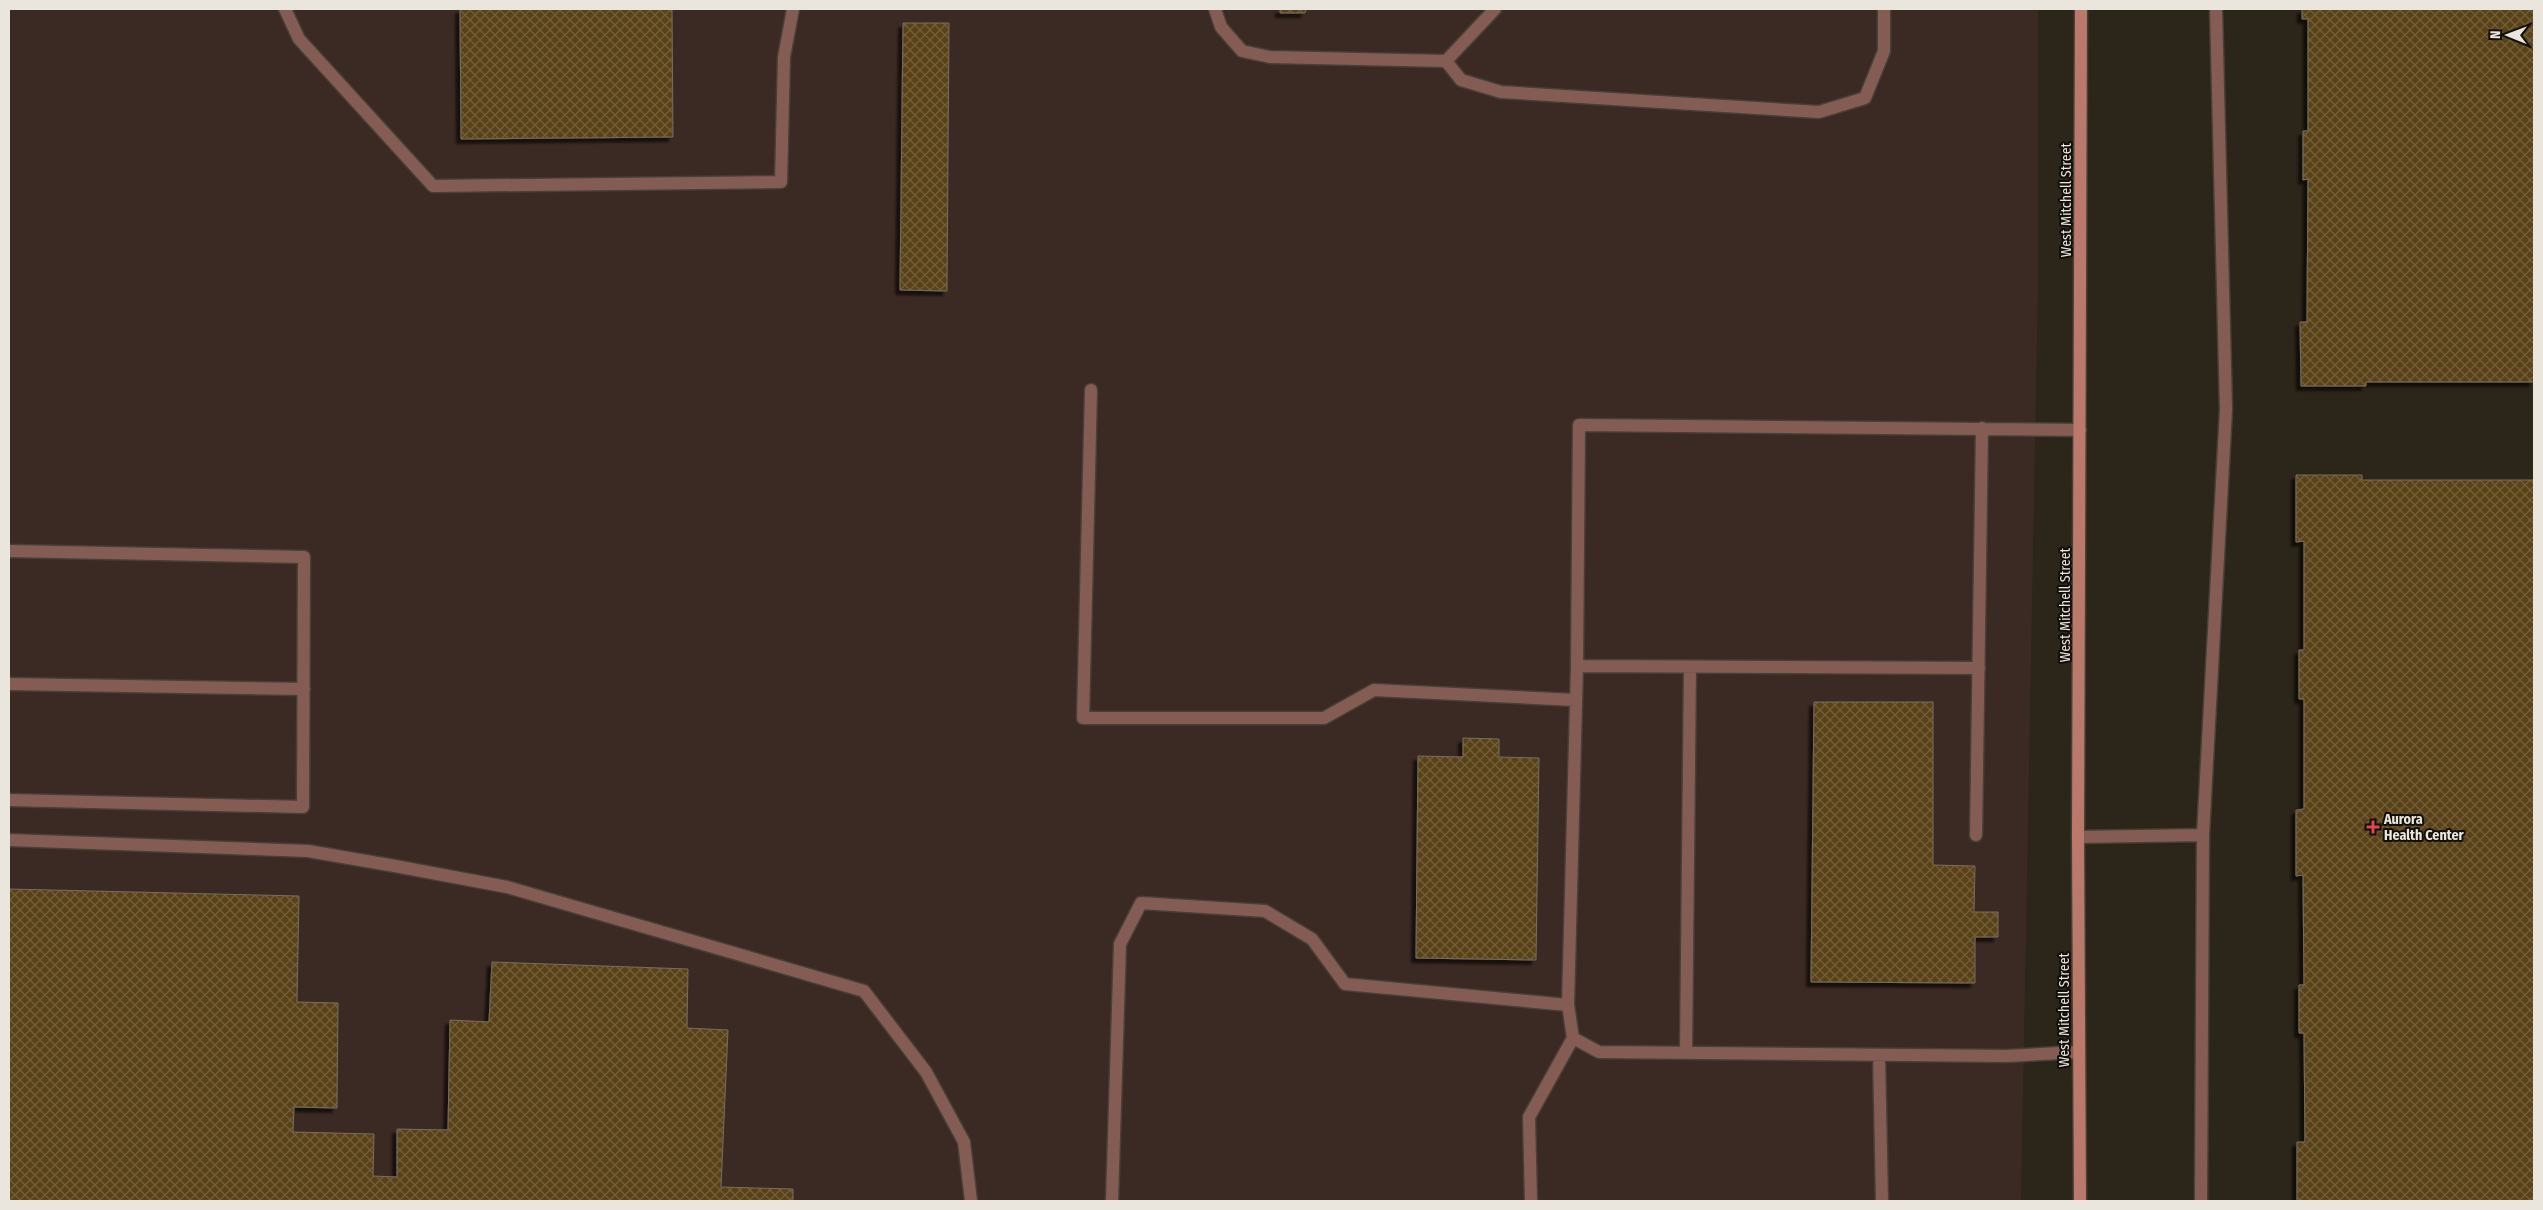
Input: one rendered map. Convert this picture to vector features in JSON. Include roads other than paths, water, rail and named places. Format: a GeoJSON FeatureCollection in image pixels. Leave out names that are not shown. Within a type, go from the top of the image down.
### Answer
{"type":"FeatureCollection","features":[{"type":"Feature","properties":{"kind":"street","name":"West Mitchell Street"},"geometry":{"type":"LineString","coordinates":[[2080,1201],[2078,837],[2081,9]]}},
{"type":"Feature","properties":{"kind":"lane"},"geometry":{"type":"LineString","coordinates":[[285,9],[299,39],[433,186],[781,182],[784,57],[793,9]]}},
{"type":"Feature","properties":{"kind":"lane"},"geometry":{"type":"LineString","coordinates":[[1215,9],[1221,27],[1242,52],[1270,57],[1446,61],[1495,9]]}},
{"type":"Feature","properties":{"kind":"lane"},"geometry":{"type":"LineString","coordinates":[[1446,61],[1461,80],[1501,92],[1819,112],[1865,98],[1884,51],[1884,9]]}},
{"type":"Feature","properties":{"kind":"lane"},"geometry":{"type":"LineString","coordinates":[[2201,1201],[2203,835],[2226,409],[2216,9]]}},
{"type":"Feature","properties":{"kind":"lane"},"geometry":{"type":"LineString","coordinates":[[1091,390],[1082,718],[1324,718],[1374,690],[1575,700]]}},
{"type":"Feature","properties":{"kind":"lane"},"geometry":{"type":"LineString","coordinates":[[1531,1201],[1529,1117],[1573,1038],[1568,1005],[1577,666],[1579,425],[2080,430]]}},
{"type":"Feature","properties":{"kind":"lane"},"geometry":{"type":"LineString","coordinates":[[1976,835],[1982,428]]}},
{"type":"Feature","properties":{"kind":"lane"},"geometry":{"type":"LineString","coordinates":[[9,551],[304,557],[303,807],[9,800]]}},
{"type":"Feature","properties":{"kind":"lane"},"geometry":{"type":"LineString","coordinates":[[1577,666],[1978,668]]}},
{"type":"Feature","properties":{"kind":"lane"},"geometry":{"type":"LineString","coordinates":[[1686,1053],[1690,666]]}},
{"type":"Feature","properties":{"kind":"lane"},"geometry":{"type":"LineString","coordinates":[[9,684],[304,689]]}},
{"type":"Feature","properties":{"kind":"lane"},"geometry":{"type":"LineString","coordinates":[[2078,837],[2203,835]]}},
{"type":"Feature","properties":{"kind":"lane"},"geometry":{"type":"LineString","coordinates":[[9,840],[308,851],[386,864],[506,887],[864,991],[926,1072],[964,1142],[971,1201]]}},
{"type":"Feature","properties":{"kind":"lane"},"geometry":{"type":"LineString","coordinates":[[1112,1201],[1120,944],[1141,903],[1265,911],[1312,938],[1345,984],[1568,1005]]}},
{"type":"Feature","properties":{"kind":"lane"},"geometry":{"type":"LineString","coordinates":[[1573,1038],[1599,1052],[2007,1056],[2079,1052]]}},
{"type":"Feature","properties":{"kind":"lane"},"geometry":{"type":"LineString","coordinates":[[1879,1055],[1882,1201]]}},
{"type":"Feature","properties":{"kind":"place","name":"Aurora Health Center"},"geometry":{"type":"Point","coordinates":[2373,827]}}]}
